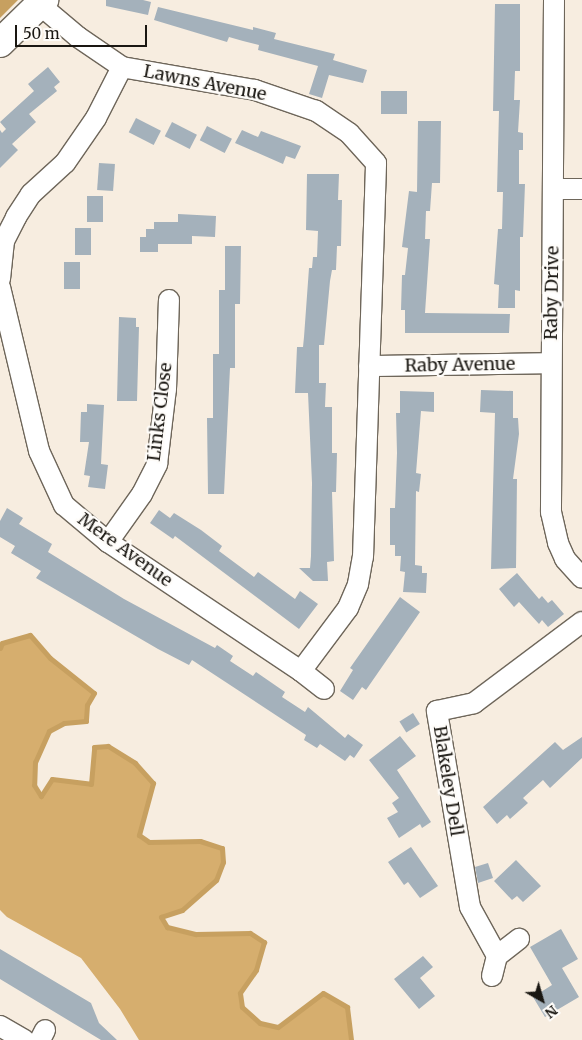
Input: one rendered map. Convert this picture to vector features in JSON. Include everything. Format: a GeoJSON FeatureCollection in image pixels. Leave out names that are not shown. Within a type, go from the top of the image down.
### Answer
{"type":"FeatureCollection","features":[{"type":"Feature","properties":{"kind":"street","name":"Raby Drive"},"geometry":{"type":"LineString","coordinates":[[554,0],[554,189],[550,364],[551,512],[558,543],[565,559],[582,578]]}},
{"type":"Feature","properties":{"kind":"street"},"geometry":{"type":"LineString","coordinates":[[0,43],[41,2]]}},
{"type":"Feature","properties":{"kind":"street","name":"Lawns Avenue"},"geometry":{"type":"LineString","coordinates":[[41,2],[78,37],[122,66],[255,90],[293,102],[316,111],[364,147],[376,163],[370,366]]}},
{"type":"Feature","properties":{"kind":"street"},"geometry":{"type":"LineString","coordinates":[[0,279],[4,241],[16,217],[31,194],[65,163],[91,126],[122,66]]}},
{"type":"Feature","properties":{"kind":"street"},"geometry":{"type":"LineString","coordinates":[[554,189],[582,189]]}},
{"type":"Feature","properties":{"kind":"street","name":"Mere Avenue"},"geometry":{"type":"LineString","coordinates":[[0,287],[40,451],[50,480],[64,505],[108,542],[301,671],[324,689]]}},
{"type":"Feature","properties":{"kind":"street","name":"Links Close"},"geometry":{"type":"LineString","coordinates":[[108,542],[142,494],[157,464],[166,389],[169,300]]}},
{"type":"Feature","properties":{"kind":"street","name":"Raby Avenue"},"geometry":{"type":"LineString","coordinates":[[370,366],[550,364]]}},
{"type":"Feature","properties":{"kind":"street"},"geometry":{"type":"LineString","coordinates":[[301,671],[348,608],[358,584],[363,558],[370,366]]}},
{"type":"Feature","properties":{"kind":"street","name":"Blakeley Dell"},"geometry":{"type":"LineString","coordinates":[[497,956],[470,907],[437,711],[474,703],[582,622]]}},
{"type":"Feature","properties":{"kind":"street"},"geometry":{"type":"LineString","coordinates":[[492,976],[497,956],[519,939]]}},
{"type":"Feature","properties":{"kind":"street"},"geometry":{"type":"LineString","coordinates":[[0,1026],[24,1040]]}},
{"type":"Feature","properties":{"kind":"shaded area"},"geometry":{"type":"Polygon","coordinates":[[[0,0],[18,0],[0,18],[0,0]]]}},
{"type":"Feature","properties":{"kind":"shaded area"},"geometry":{"type":"Polygon","coordinates":[[[30,635],[50,658],[94,693],[87,705],[86,721],[64,723],[49,732],[35,762],[34,784],[40,795],[52,779],[91,784],[94,747],[108,746],[135,763],[153,783],[139,835],[149,842],[200,841],[222,848],[223,862],[216,880],[182,910],[161,917],[167,927],[196,934],[250,933],[264,942],[256,970],[240,993],[242,1007],[260,1023],[278,1027],[323,993],[347,1007],[351,1040],[139,1040],[120,1009],[81,958],[7,917],[0,910],[0,648],[2,643],[30,635]]]}},
{"type":"Feature","properties":{"kind":"building"},"geometry":{"type":"Polygon","coordinates":[[[106,0],[143,0],[151,2],[148,15],[106,6],[106,0]]]}},
{"type":"Feature","properties":{"kind":"building"},"geometry":{"type":"Polygon","coordinates":[[[495,4],[520,4],[520,71],[515,71],[514,100],[520,100],[518,132],[523,133],[523,150],[519,150],[519,184],[525,184],[523,237],[520,237],[520,291],[515,290],[515,308],[498,308],[499,285],[494,284],[498,229],[502,229],[503,192],[497,192],[499,111],[493,111],[495,4]]]}},
{"type":"Feature","properties":{"kind":"building"},"geometry":{"type":"Polygon","coordinates":[[[158,7],[253,30],[253,27],[276,33],[274,39],[335,54],[333,60],[367,70],[363,83],[329,75],[322,98],[309,94],[318,66],[258,50],[259,45],[229,37],[227,42],[154,20],[158,7]]]}},
{"type":"Feature","properties":{"kind":"building"},"geometry":{"type":"Polygon","coordinates":[[[48,67],[60,82],[54,87],[57,91],[29,114],[36,122],[12,144],[18,150],[0,168],[0,130],[2,133],[6,129],[0,122],[34,91],[28,84],[48,67]]]}},
{"type":"Feature","properties":{"kind":"building"},"geometry":{"type":"Polygon","coordinates":[[[381,91],[407,91],[407,114],[381,114],[381,91]]]}},
{"type":"Feature","properties":{"kind":"building"},"geometry":{"type":"Polygon","coordinates":[[[136,118],[161,131],[154,145],[129,132],[136,118]]]}},
{"type":"Feature","properties":{"kind":"building"},"geometry":{"type":"Polygon","coordinates":[[[418,121],[441,121],[440,183],[432,183],[430,211],[426,211],[425,239],[430,239],[425,313],[510,314],[509,333],[405,333],[405,310],[401,310],[402,275],[405,275],[408,248],[402,247],[409,191],[417,192],[418,121]]]}},
{"type":"Feature","properties":{"kind":"building"},"geometry":{"type":"Polygon","coordinates":[[[172,122],[197,135],[190,149],[165,136],[172,122]]]}},
{"type":"Feature","properties":{"kind":"building"},"geometry":{"type":"Polygon","coordinates":[[[207,126],[232,139],[225,153],[200,140],[207,126]]]}},
{"type":"Feature","properties":{"kind":"building"},"geometry":{"type":"Polygon","coordinates":[[[242,130],[258,137],[261,131],[301,146],[295,159],[286,156],[283,164],[235,143],[242,130]]]}},
{"type":"Feature","properties":{"kind":"building"},"geometry":{"type":"Polygon","coordinates":[[[99,163],[115,164],[113,191],[97,190],[99,163]]]}},
{"type":"Feature","properties":{"kind":"building"},"geometry":{"type":"Polygon","coordinates":[[[307,174],[339,174],[338,200],[342,200],[341,246],[337,246],[336,270],[332,270],[330,281],[324,345],[319,345],[319,383],[326,383],[325,407],[332,407],[332,453],[337,453],[336,492],[332,492],[334,561],[327,562],[328,581],[313,581],[299,568],[310,568],[312,483],[308,393],[295,393],[297,347],[303,347],[309,268],[312,268],[313,257],[317,257],[318,231],[306,230],[307,174]]]}},
{"type":"Feature","properties":{"kind":"building"},"geometry":{"type":"Polygon","coordinates":[[[87,196],[103,196],[103,222],[87,222],[87,196]]]}},
{"type":"Feature","properties":{"kind":"building"},"geometry":{"type":"Polygon","coordinates":[[[178,214],[216,216],[215,237],[192,236],[192,244],[158,244],[158,252],[140,252],[140,237],[146,237],[146,229],[154,229],[154,222],[178,222],[178,214]]]}},
{"type":"Feature","properties":{"kind":"building"},"geometry":{"type":"Polygon","coordinates":[[[75,228],[91,228],[91,255],[75,255],[75,228]]]}},
{"type":"Feature","properties":{"kind":"building"},"geometry":{"type":"Polygon","coordinates":[[[225,246],[241,246],[240,304],[235,304],[235,368],[230,368],[224,494],[208,494],[207,418],[213,418],[213,354],[219,354],[219,290],[225,290],[225,246]]]}},
{"type":"Feature","properties":{"kind":"building"},"geometry":{"type":"Polygon","coordinates":[[[64,262],[80,262],[80,289],[64,289],[64,262]]]}},
{"type":"Feature","properties":{"kind":"building"},"geometry":{"type":"Polygon","coordinates":[[[119,317],[136,318],[136,327],[139,327],[137,401],[117,401],[119,317]]]}},
{"type":"Feature","properties":{"kind":"building"},"geometry":{"type":"Polygon","coordinates":[[[481,390],[513,391],[513,418],[518,418],[519,434],[513,479],[517,479],[516,568],[491,569],[495,413],[480,412],[481,390]]]}},
{"type":"Feature","properties":{"kind":"building"},"geometry":{"type":"Polygon","coordinates":[[[400,391],[434,392],[434,412],[421,411],[416,473],[421,474],[419,492],[416,491],[415,565],[422,566],[422,573],[427,573],[426,593],[403,592],[405,572],[400,571],[401,556],[395,556],[395,545],[390,545],[390,508],[395,508],[396,413],[400,413],[400,391]]]}},
{"type":"Feature","properties":{"kind":"building"},"geometry":{"type":"Polygon","coordinates":[[[87,404],[104,405],[101,464],[108,465],[105,489],[88,487],[90,476],[84,475],[89,442],[80,442],[81,412],[87,412],[87,404]]]}},
{"type":"Feature","properties":{"kind":"building"},"geometry":{"type":"Polygon","coordinates":[[[7,508],[23,518],[19,524],[52,544],[48,552],[124,599],[215,648],[217,645],[233,656],[230,661],[253,676],[256,672],[285,692],[282,697],[305,712],[308,707],[345,738],[348,734],[363,745],[354,758],[350,755],[345,761],[320,744],[317,748],[304,740],[306,735],[192,660],[189,665],[158,649],[36,578],[41,571],[11,553],[15,546],[0,537],[0,521],[7,508]]]}},
{"type":"Feature","properties":{"kind":"building"},"geometry":{"type":"Polygon","coordinates":[[[159,510],[170,518],[174,513],[201,530],[222,546],[219,551],[254,577],[258,572],[295,599],[300,591],[318,604],[299,629],[175,536],[173,539],[150,523],[159,510]]]}},
{"type":"Feature","properties":{"kind":"building"},"geometry":{"type":"Polygon","coordinates":[[[517,573],[539,599],[542,596],[548,603],[552,600],[564,614],[548,627],[542,620],[539,624],[519,602],[514,607],[499,589],[517,573]]]}},
{"type":"Feature","properties":{"kind":"building"},"geometry":{"type":"Polygon","coordinates":[[[400,597],[420,612],[366,690],[362,687],[353,700],[340,691],[353,670],[350,668],[400,597]]]}},
{"type":"Feature","properties":{"kind":"building"},"geometry":{"type":"Polygon","coordinates":[[[413,713],[420,724],[406,733],[399,721],[413,713]]]}},
{"type":"Feature","properties":{"kind":"building"},"geometry":{"type":"Polygon","coordinates":[[[400,736],[416,756],[397,770],[431,822],[422,828],[420,824],[399,838],[387,818],[398,812],[392,803],[399,798],[369,760],[400,736]]]}},
{"type":"Feature","properties":{"kind":"building"},"geometry":{"type":"Polygon","coordinates":[[[582,737],[582,758],[550,788],[543,780],[523,798],[528,803],[510,819],[507,815],[497,824],[483,807],[555,742],[563,750],[582,737]]]}},
{"type":"Feature","properties":{"kind":"building"},"geometry":{"type":"Polygon","coordinates":[[[411,847],[438,886],[420,898],[408,882],[404,885],[388,862],[411,847]]]}},
{"type":"Feature","properties":{"kind":"building"},"geometry":{"type":"Polygon","coordinates":[[[516,860],[541,886],[523,902],[517,896],[512,900],[494,881],[516,860]]]}},
{"type":"Feature","properties":{"kind":"building"},"geometry":{"type":"Polygon","coordinates":[[[488,863],[493,878],[478,883],[475,867],[488,863]]]}},
{"type":"Feature","properties":{"kind":"building"},"geometry":{"type":"Polygon","coordinates":[[[561,929],[578,959],[562,968],[579,997],[545,1017],[533,997],[552,985],[530,947],[561,929]]]}},
{"type":"Feature","properties":{"kind":"building"},"geometry":{"type":"Polygon","coordinates":[[[0,949],[91,1003],[99,1023],[117,1040],[101,1040],[0,979],[0,949]]]}},
{"type":"Feature","properties":{"kind":"building"},"geometry":{"type":"Polygon","coordinates":[[[423,956],[433,967],[420,978],[435,996],[419,1009],[394,979],[423,956]]]}},
{"type":"Feature","properties":{"kind":"waterway"},"geometry":{"type":"LineString","coordinates":[[0,648],[2,643],[30,635],[50,658],[94,693],[87,705],[86,721],[64,723],[49,731],[35,762],[34,785],[41,796],[52,779],[91,784],[94,747],[108,746],[135,763],[153,783],[139,835],[149,842],[200,841],[222,848],[223,862],[216,880],[182,910],[161,917],[167,927],[196,934],[250,933],[264,942],[256,970],[240,993],[242,1007],[260,1023],[278,1027],[323,993],[347,1007],[351,1040]]}}]}
